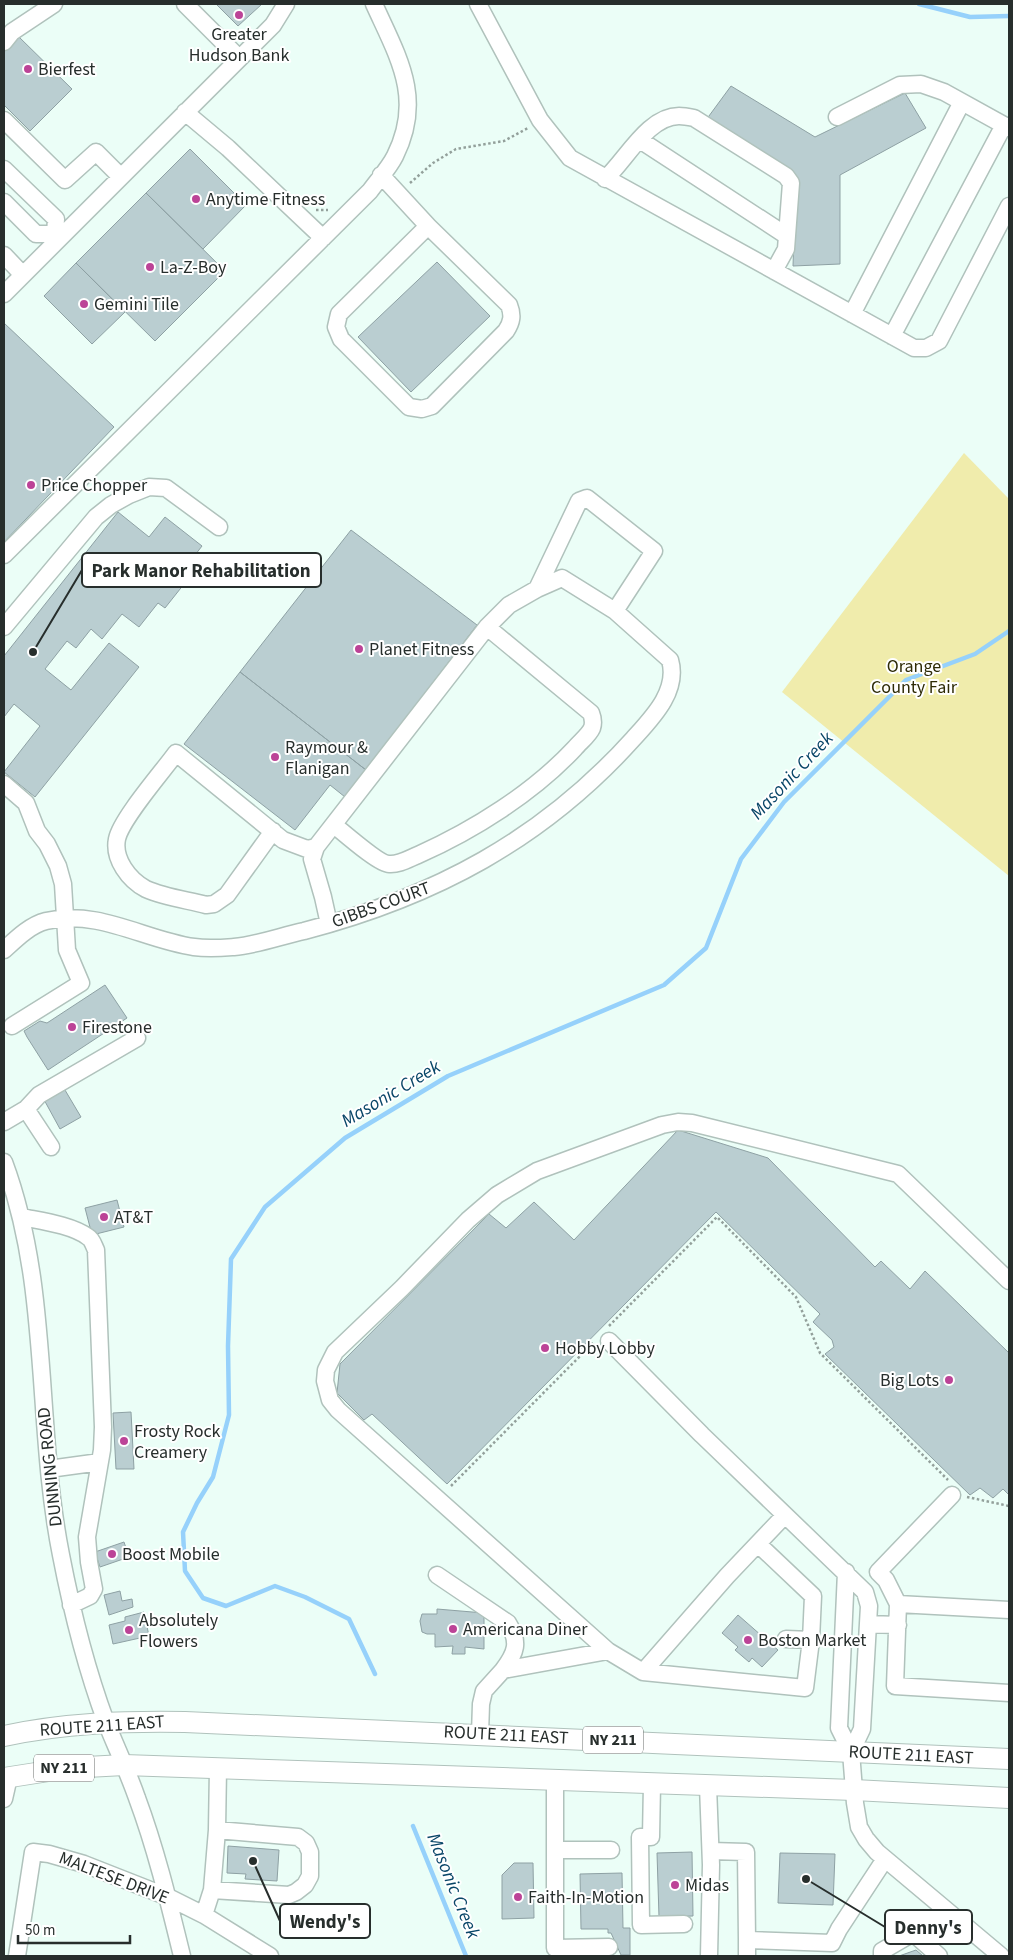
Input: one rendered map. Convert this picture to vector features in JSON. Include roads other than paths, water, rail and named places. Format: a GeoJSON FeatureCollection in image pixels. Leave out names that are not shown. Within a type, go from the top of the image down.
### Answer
{"type":"FeatureCollection","features":[{"type":"Feature","properties":{"kind":"main road","name":"ROUTE 211 EAST"},"geometry":{"type":"LineString","coordinates":[[4,1736],[45,1728],[106,1723],[210,1722],[1009,1760]]}},
{"type":"Feature","properties":{"kind":"main road","name":"NY 211"},"geometry":{"type":"LineString","coordinates":[[7,1778],[68,1768],[124,1765],[854,1790],[1009,1798]]}},
{"type":"Feature","properties":{"kind":"street"},"geometry":{"type":"LineString","coordinates":[[4,42],[12,32],[54,4]]}},
{"type":"Feature","properties":{"kind":"street"},"geometry":{"type":"LineString","coordinates":[[185,4],[239,58]]}},
{"type":"Feature","properties":{"kind":"street"},"geometry":{"type":"LineString","coordinates":[[4,294],[57,236],[121,176],[273,25],[286,4]]}},
{"type":"Feature","properties":{"kind":"street"},"geometry":{"type":"LineString","coordinates":[[4,555],[370,191],[381,176],[394,156],[405,125],[408,92],[401,63],[374,4]]}},
{"type":"Feature","properties":{"kind":"street"},"geometry":{"type":"LineString","coordinates":[[478,4],[540,120],[570,158],[914,348],[926,348],[939,341],[1009,206]]}},
{"type":"Feature","properties":{"kind":"street"},"geometry":{"type":"LineString","coordinates":[[836,117],[900,85],[921,84],[944,92],[1006,127],[892,336]]}},
{"type":"Feature","properties":{"kind":"street"},"geometry":{"type":"LineString","coordinates":[[852,314],[962,102]]}},
{"type":"Feature","properties":{"kind":"street"},"geometry":{"type":"LineString","coordinates":[[185,112],[228,148],[323,238]]}},
{"type":"Feature","properties":{"kind":"street"},"geometry":{"type":"LineString","coordinates":[[606,179],[640,140],[660,121],[678,116],[694,118],[786,176],[791,183],[786,249],[774,271]]}},
{"type":"Feature","properties":{"kind":"street"},"geometry":{"type":"LineString","coordinates":[[4,120],[65,180],[96,152],[121,176]]}},
{"type":"Feature","properties":{"kind":"street"},"geometry":{"type":"LineString","coordinates":[[640,140],[787,236]]}},
{"type":"Feature","properties":{"kind":"street"},"geometry":{"type":"LineString","coordinates":[[4,169],[56,219],[57,236]]}},
{"type":"Feature","properties":{"kind":"street"},"geometry":{"type":"LineString","coordinates":[[381,176],[428,226],[509,305],[512,312],[511,323],[506,331],[432,406],[422,409],[409,407],[341,339],[336,327],[339,314],[428,226]]}},
{"type":"Feature","properties":{"kind":"street"},"geometry":{"type":"LineString","coordinates":[[4,202],[36,234],[57,236]]}},
{"type":"Feature","properties":{"kind":"street"},"geometry":{"type":"LineString","coordinates":[[4,255],[23,274]]}},
{"type":"Feature","properties":{"kind":"street"},"geometry":{"type":"LineString","coordinates":[[4,627],[96,517],[110,505],[129,494],[149,487],[166,488],[219,527]]}},
{"type":"Feature","properties":{"kind":"street"},"geometry":{"type":"LineString","coordinates":[[329,924],[312,859],[316,848],[487,627],[509,605],[537,589],[562,578],[615,611],[654,551],[586,498],[579,501],[537,589]]}},
{"type":"Feature","properties":{"kind":"street","name":"GIBBS COURT"},"geometry":{"type":"LineString","coordinates":[[4,950],[31,928],[46,921],[83,917],[192,947],[212,949],[241,946],[329,924],[381,908],[471,868],[526,834],[567,803],[619,755],[659,709],[668,693],[672,678],[670,660],[615,611]]}},
{"type":"Feature","properties":{"kind":"street"},"geometry":{"type":"LineString","coordinates":[[334,825],[380,860],[389,864],[400,863],[449,841],[484,821],[546,775],[568,756],[592,730],[594,721],[591,713],[487,627]]}},
{"type":"Feature","properties":{"kind":"street"},"geometry":{"type":"LineString","coordinates":[[273,832],[227,895],[214,904],[206,905],[153,892],[132,880],[123,868],[117,852],[117,839],[124,822],[176,753],[283,840],[307,849],[316,848]]}},
{"type":"Feature","properties":{"kind":"street"},"geometry":{"type":"LineString","coordinates":[[4,786],[26,803],[37,832],[47,844],[58,866],[63,884],[67,950],[85,979],[12,1026]]}},
{"type":"Feature","properties":{"kind":"street"},"geometry":{"type":"LineString","coordinates":[[4,1122],[26,1109],[38,1095],[137,1038]]}},
{"type":"Feature","properties":{"kind":"street"},"geometry":{"type":"LineString","coordinates":[[26,1109],[51,1148]]}},
{"type":"Feature","properties":{"kind":"street"},"geometry":{"type":"LineString","coordinates":[[758,1544],[812,1596],[811,1640],[805,1688],[643,1672],[608,1651],[338,1410],[330,1400],[327,1390],[326,1370],[335,1352],[402,1288],[468,1220],[497,1196],[537,1171],[662,1125],[678,1122],[692,1123],[898,1174],[1009,1280]]}},
{"type":"Feature","properties":{"kind":"street","name":"DUNNING ROAD"},"geometry":{"type":"LineString","coordinates":[[4,1162],[22,1217],[28,1248],[38,1324],[49,1469],[60,1552],[71,1605],[106,1723],[138,1800],[168,1898],[182,1956]]}},
{"type":"Feature","properties":{"kind":"street"},"geometry":{"type":"LineString","coordinates":[[22,1217],[76,1231],[89,1237],[96,1250],[103,1427],[100,1462],[87,1536],[94,1589],[90,1596],[71,1605]]}},
{"type":"Feature","properties":{"kind":"street"},"geometry":{"type":"LineString","coordinates":[[604,1336],[643,1377],[846,1572],[867,1596],[869,1606],[862,1729],[851,1752]]}},
{"type":"Feature","properties":{"kind":"street"},"geometry":{"type":"LineString","coordinates":[[49,1469],[100,1462]]}},
{"type":"Feature","properties":{"kind":"street"},"geometry":{"type":"LineString","coordinates":[[956,1492],[878,1572],[886,1580],[898,1604],[895,1686],[1009,1693]]}},
{"type":"Feature","properties":{"kind":"street"},"geometry":{"type":"LineString","coordinates":[[643,1672],[727,1576],[785,1515]]}},
{"type":"Feature","properties":{"kind":"street"},"geometry":{"type":"LineString","coordinates":[[846,1572],[839,1728],[851,1752],[856,1813],[859,1826],[871,1846],[885,1859],[1001,1956]]}},
{"type":"Feature","properties":{"kind":"street"},"geometry":{"type":"LineString","coordinates":[[437,1575],[508,1623],[515,1634],[514,1656],[484,1691],[480,1734]]}},
{"type":"Feature","properties":{"kind":"street"},"geometry":{"type":"LineString","coordinates":[[898,1604],[1009,1610]]}},
{"type":"Feature","properties":{"kind":"street"},"geometry":{"type":"LineString","coordinates":[[868,1624],[898,1625]]}},
{"type":"Feature","properties":{"kind":"street"},"geometry":{"type":"LineString","coordinates":[[786,1639],[811,1640]]}},
{"type":"Feature","properties":{"kind":"street"},"geometry":{"type":"LineString","coordinates":[[503,1670],[608,1651]]}},
{"type":"Feature","properties":{"kind":"street"},"geometry":{"type":"LineString","coordinates":[[204,1916],[212,1885],[218,1768]]}},
{"type":"Feature","properties":{"kind":"street"},"geometry":{"type":"LineString","coordinates":[[4,1799],[7,1778]]}},
{"type":"Feature","properties":{"kind":"street"},"geometry":{"type":"LineString","coordinates":[[555,1781],[556,1948],[608,1947]]}},
{"type":"Feature","properties":{"kind":"street"},"geometry":{"type":"LineString","coordinates":[[652,1784],[651,1837],[640,1837],[641,1925],[684,1924]]}},
{"type":"Feature","properties":{"kind":"street"},"geometry":{"type":"LineString","coordinates":[[708,1786],[710,1851],[709,1956]]}},
{"type":"Feature","properties":{"kind":"street"},"geometry":{"type":"LineString","coordinates":[[212,1885],[289,1895],[305,1885],[310,1876],[310,1852],[306,1843],[298,1837],[216,1835]]}},
{"type":"Feature","properties":{"kind":"street"},"geometry":{"type":"LineString","coordinates":[[555,1850],[611,1850]]}},
{"type":"Feature","properties":{"kind":"street"},"geometry":{"type":"LineString","coordinates":[[710,1851],[746,1852],[747,1948],[832,1949],[839,1929],[885,1859]]}},
{"type":"Feature","properties":{"kind":"street","name":"MALTESE DRIVE"},"geometry":{"type":"LineString","coordinates":[[17,1956],[33,1852],[49,1854],[84,1864],[168,1898],[204,1916],[254,1951],[270,1956]]}},
{"type":"Feature","properties":{"kind":"street"},"geometry":{"type":"LineString","coordinates":[[882,1956],[882,1951],[913,1933],[939,1956]]}},
{"type":"Feature","properties":{"kind":"waterway","name":"Masonic Creek"},"geometry":{"type":"LineString","coordinates":[[919,4],[970,17],[1009,16]]}},
{"type":"Feature","properties":{"kind":"waterway","name":"Masonic Creek"},"geometry":{"type":"LineString","coordinates":[[375,1674],[349,1619],[305,1597],[275,1586],[226,1606],[203,1598],[185,1571],[183,1532],[197,1503],[213,1477],[229,1415],[228,1346],[231,1259],[265,1207],[345,1138],[448,1076],[664,985],[706,948],[741,859],[784,802],[906,680],[975,654],[1009,631]]}},
{"type":"Feature","properties":{"kind":"waterway","name":"Masonic Creek"},"geometry":{"type":"LineString","coordinates":[[413,1826],[466,1956]]}},
{"type":"Feature","properties":{"kind":"place","name":"Greater Hudson Bank"},"geometry":{"type":"Point","coordinates":[239,15]}},
{"type":"Feature","properties":{"kind":"place","name":"Bierfest"},"geometry":{"type":"Point","coordinates":[28,69]}},
{"type":"Feature","properties":{"kind":"place","name":"Anytime Fitness"},"geometry":{"type":"Point","coordinates":[196,199]}},
{"type":"Feature","properties":{"kind":"place","name":"La-Z-Boy"},"geometry":{"type":"Point","coordinates":[150,267]}},
{"type":"Feature","properties":{"kind":"place","name":"Gemini Tile"},"geometry":{"type":"Point","coordinates":[84,304]}},
{"type":"Feature","properties":{"kind":"place","name":"Price Chopper"},"geometry":{"type":"Point","coordinates":[31,485]}},
{"type":"Feature","properties":{"kind":"place","name":"Planet Fitness"},"geometry":{"type":"Point","coordinates":[359,649]}},
{"type":"Feature","properties":{"kind":"place","name":"Park Manor Rehabilitation"},"geometry":{"type":"Point","coordinates":[33,652]}},
{"type":"Feature","properties":{"kind":"place","name":"Raymour & Flanigan"},"geometry":{"type":"Point","coordinates":[275,757]}},
{"type":"Feature","properties":{"kind":"place","name":"Firestone"},"geometry":{"type":"Point","coordinates":[72,1027]}},
{"type":"Feature","properties":{"kind":"place","name":"AT&T"},"geometry":{"type":"Point","coordinates":[104,1217]}},
{"type":"Feature","properties":{"kind":"place","name":"Hobby Lobby"},"geometry":{"type":"Point","coordinates":[545,1348]}},
{"type":"Feature","properties":{"kind":"place","name":"Big Lots"},"geometry":{"type":"Point","coordinates":[949,1380]}},
{"type":"Feature","properties":{"kind":"place","name":"Frosty Rock Creamery"},"geometry":{"type":"Point","coordinates":[124,1441]}},
{"type":"Feature","properties":{"kind":"place","name":"Boost Mobile"},"geometry":{"type":"Point","coordinates":[112,1554]}},
{"type":"Feature","properties":{"kind":"place","name":"Americana Diner"},"geometry":{"type":"Point","coordinates":[453,1629]}},
{"type":"Feature","properties":{"kind":"place","name":"Absolutely Flowers"},"geometry":{"type":"Point","coordinates":[129,1630]}},
{"type":"Feature","properties":{"kind":"place","name":"Boston Market"},"geometry":{"type":"Point","coordinates":[748,1640]}},
{"type":"Feature","properties":{"kind":"place","name":"Wendy's"},"geometry":{"type":"Point","coordinates":[253,1861]}},
{"type":"Feature","properties":{"kind":"place","name":"Denny's"},"geometry":{"type":"Point","coordinates":[806,1879]}},
{"type":"Feature","properties":{"kind":"place","name":"Midas"},"geometry":{"type":"Point","coordinates":[675,1885]}},
{"type":"Feature","properties":{"kind":"place","name":"Faith-In-Motion"},"geometry":{"type":"Point","coordinates":[518,1897]}},
{"type":"Feature","properties":{"kind":"park label","name":"Orange County Fair"},"geometry":{"type":"Point","coordinates":[914,676]}}]}
